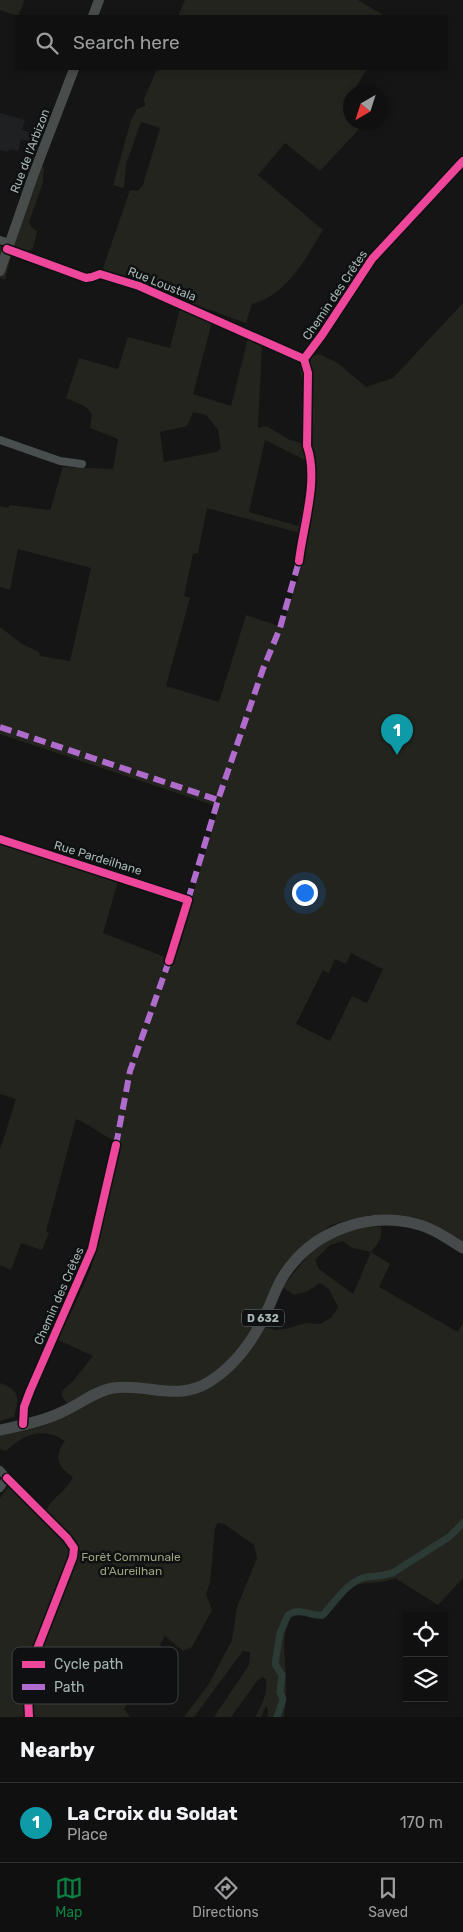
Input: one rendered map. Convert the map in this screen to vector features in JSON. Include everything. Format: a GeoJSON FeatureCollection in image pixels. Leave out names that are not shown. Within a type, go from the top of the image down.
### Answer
{"type":"FeatureCollection","features":[{"type":"Feature","properties":{"kind":"main road","name":"D 632"},"geometry":{"type":"LineString","coordinates":[[0,1430],[60,1414],[111,1388],[124,1387],[180,1392],[206,1384],[231,1366],[253,1338],[283,1276],[291,1265],[327,1234],[365,1222],[400,1221],[418,1224],[439,1233],[463,1248]]}},
{"type":"Feature","properties":{"kind":"street"},"geometry":{"type":"LineString","coordinates":[[93,15],[99,0]]}},
{"type":"Feature","properties":{"kind":"street","name":"Rue de l'Arbizon"},"geometry":{"type":"LineString","coordinates":[[0,271],[6,244],[74,70]]}},
{"type":"Feature","properties":{"kind":"street","name":"Chemin des Crêtes"},"geometry":{"type":"LineString","coordinates":[[299,561],[312,476],[311,457],[307,446],[308,373],[304,359],[322,336],[372,259],[463,161]]}},
{"type":"Feature","properties":{"kind":"street","name":"Rue Loustala"},"geometry":{"type":"LineString","coordinates":[[6,244],[86,278],[100,274],[138,286],[304,359]]}},
{"type":"Feature","properties":{"kind":"street"},"geometry":{"type":"LineString","coordinates":[[0,440],[60,461],[82,464]]}},
{"type":"Feature","properties":{"kind":"street","name":"Rue Pardeilhane"},"geometry":{"type":"LineString","coordinates":[[0,839],[188,900],[169,961]]}},
{"type":"Feature","properties":{"kind":"street","name":"Chemin des Crêtes"},"geometry":{"type":"LineString","coordinates":[[23,1424],[24,1407],[30,1391],[92,1249],[116,1145]]}},
{"type":"Feature","properties":{"kind":"street"},"geometry":{"type":"LineString","coordinates":[[0,1470],[68,1538],[74,1548],[73,1557],[38,1647]]}},
{"type":"Feature","properties":{"kind":"street"},"geometry":{"type":"LineString","coordinates":[[0,1488],[7,1478]]}},
{"type":"Feature","properties":{"kind":"street"},"geometry":{"type":"LineString","coordinates":[[28,1704],[29,1717]]}},
{"type":"Feature","properties":{"kind":"shaded area"},"geometry":{"type":"Polygon","coordinates":[[[0,113],[25,120],[22,130],[31,133],[29,137],[32,139],[31,142],[21,139],[18,151],[9,149],[8,152],[0,150],[0,113]]]}},
{"type":"Feature","properties":{"kind":"green space"},"geometry":{"type":"Polygon","coordinates":[[[0,0],[25,0],[18,15],[0,10],[0,0]]]}},
{"type":"Feature","properties":{"kind":"green space"},"geometry":{"type":"Polygon","coordinates":[[[185,0],[358,0],[383,15],[178,15],[185,0]]]}},
{"type":"Feature","properties":{"kind":"green space"},"geometry":{"type":"Polygon","coordinates":[[[157,70],[366,70],[357,85],[343,85],[343,130],[358,130],[320,171],[285,143],[258,175],[323,230],[302,264],[286,284],[265,299],[252,304],[246,323],[102,271],[130,190],[138,191],[143,185],[160,128],[141,122],[126,164],[123,188],[113,185],[131,120],[137,109],[145,106],[144,99],[157,70]]]}},
{"type":"Feature","properties":{"kind":"green space"},"geometry":{"type":"Polygon","coordinates":[[[41,166],[44,167],[43,182],[29,222],[31,227],[37,231],[33,248],[27,253],[13,249],[5,280],[0,278],[0,246],[11,249],[41,166]]]}},
{"type":"Feature","properties":{"kind":"green space"},"geometry":{"type":"Polygon","coordinates":[[[463,303],[463,1243],[389,1215],[370,1215],[331,1225],[307,1243],[241,1346],[222,1367],[206,1379],[190,1386],[95,1389],[67,1403],[62,1396],[62,1391],[73,1381],[93,1356],[58,1340],[91,1269],[108,1201],[119,1143],[76,1119],[46,1231],[49,1233],[42,1250],[21,1243],[11,1270],[0,1265],[0,1150],[16,1099],[0,1094],[0,840],[120,875],[103,933],[173,960],[219,807],[0,734],[0,627],[22,644],[39,652],[40,656],[70,661],[91,568],[18,549],[10,590],[0,587],[0,506],[8,508],[10,505],[50,510],[63,467],[113,469],[118,439],[90,428],[92,414],[86,407],[66,398],[79,358],[118,369],[128,337],[170,348],[180,309],[212,322],[193,394],[231,406],[248,338],[262,343],[258,428],[266,426],[290,440],[312,446],[313,379],[301,377],[300,367],[312,356],[319,354],[339,364],[366,387],[393,378],[463,303]],[[193,412],[187,426],[160,432],[164,462],[216,452],[221,448],[218,430],[206,415],[193,412]],[[265,440],[249,512],[298,526],[307,491],[309,462],[265,440]],[[207,508],[198,553],[193,554],[184,596],[190,598],[166,686],[219,702],[246,615],[282,627],[298,578],[307,535],[207,508]],[[351,953],[346,964],[335,959],[329,973],[323,970],[296,1024],[330,1041],[352,996],[367,1003],[383,969],[351,953]]]}},
{"type":"Feature","properties":{"kind":"green space","name":"Forêt Communale d'Aureilhan"},"geometry":{"type":"Polygon","coordinates":[[[366,1225],[381,1227],[379,1240],[371,1252],[390,1264],[379,1287],[458,1332],[463,1322],[463,1578],[438,1605],[395,1578],[355,1586],[340,1599],[324,1619],[299,1615],[291,1616],[287,1625],[284,1643],[286,1700],[284,1717],[267,1717],[268,1709],[266,1706],[261,1717],[255,1717],[266,1689],[266,1679],[262,1677],[257,1681],[231,1717],[214,1717],[249,1665],[250,1652],[243,1651],[194,1717],[184,1717],[208,1685],[232,1640],[237,1607],[257,1558],[254,1545],[224,1524],[218,1523],[215,1528],[210,1583],[206,1594],[212,1610],[192,1647],[183,1651],[165,1636],[159,1647],[12,1647],[12,1704],[127,1704],[124,1709],[130,1717],[0,1717],[0,1498],[10,1484],[47,1509],[52,1501],[67,1487],[73,1477],[64,1469],[59,1461],[59,1452],[65,1441],[57,1436],[41,1433],[34,1434],[6,1451],[0,1449],[0,1432],[113,1393],[194,1392],[264,1327],[276,1330],[306,1323],[320,1324],[331,1318],[338,1307],[329,1289],[320,1283],[308,1291],[294,1295],[282,1287],[307,1257],[325,1240],[366,1225]],[[343,1241],[330,1245],[315,1260],[319,1269],[353,1294],[371,1252],[352,1248],[343,1241]]]}},
{"type":"Feature","properties":{"kind":"green space"},"geometry":{"type":"Polygon","coordinates":[[[0,1383],[15,1392],[17,1405],[14,1417],[0,1421],[0,1383]]]}},
{"type":"Feature","properties":{"kind":"waterway"},"geometry":{"type":"LineString","coordinates":[[277,1717],[283,1699],[280,1692],[282,1675],[275,1664],[280,1633],[288,1615],[297,1611],[323,1615],[342,1592],[354,1582],[367,1577],[394,1572],[449,1537],[463,1523]]}},
{"type":"Feature","properties":{"kind":"marked path"},"geometry":{"type":"LineString","coordinates":[[188,900],[218,800],[263,669],[280,628],[299,561]]}},
{"type":"Feature","properties":{"kind":"marked path"},"geometry":{"type":"LineString","coordinates":[[0,727],[218,800]]}},
{"type":"Feature","properties":{"kind":"marked path"},"geometry":{"type":"LineString","coordinates":[[116,1145],[130,1071],[169,961]]}},
{"type":"Feature","properties":{"kind":"cycle path"},"geometry":{"type":"LineString","coordinates":[[299,561],[311,488],[310,459],[307,446],[308,373],[304,359],[372,259],[463,161]]}},
{"type":"Feature","properties":{"kind":"cycle path"},"geometry":{"type":"LineString","coordinates":[[7,249],[86,278],[100,274],[139,286],[304,359]]}},
{"type":"Feature","properties":{"kind":"cycle path"},"geometry":{"type":"LineString","coordinates":[[0,839],[188,900],[169,961]]}},
{"type":"Feature","properties":{"kind":"cycle path"},"geometry":{"type":"LineString","coordinates":[[23,1424],[24,1407],[30,1391],[92,1249],[116,1145]]}},
{"type":"Feature","properties":{"kind":"cycle path"},"geometry":{"type":"LineString","coordinates":[[7,1478],[67,1538],[74,1548],[73,1557],[38,1647]]}},
{"type":"Feature","properties":{"kind":"cycle path"},"geometry":{"type":"LineString","coordinates":[[28,1704],[29,1717]]}},
{"type":"Feature","properties":{"kind":"place","name":"La Croix du Soldat"},"geometry":{"type":"Point","coordinates":[397,755]}}]}
